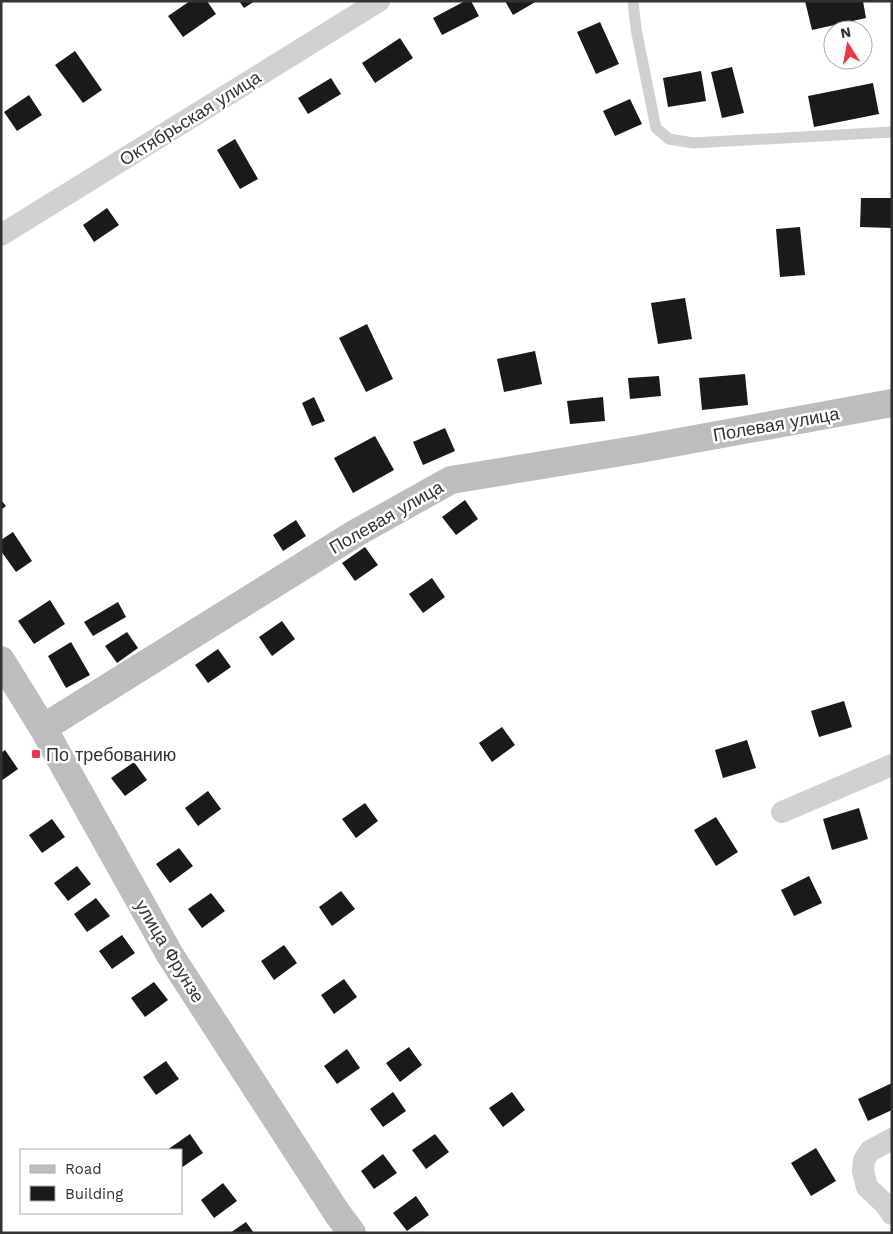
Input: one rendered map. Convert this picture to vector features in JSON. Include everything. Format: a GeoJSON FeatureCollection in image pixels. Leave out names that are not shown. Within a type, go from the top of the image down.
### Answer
{"type":"FeatureCollection","features":[{"type":"Feature","properties":{"kind":"street","name":"Октябрьская улица"},"geometry":{"type":"LineString","coordinates":[[1,235],[379,1]]}},
{"type":"Feature","properties":{"kind":"street","name":"Полевая улица"},"geometry":{"type":"LineString","coordinates":[[42,728],[356,533],[451,480],[640,449],[892,403]]}},
{"type":"Feature","properties":{"kind":"street","name":"улица Фрунзе"},"geometry":{"type":"LineString","coordinates":[[1,660],[42,728],[170,955],[337,1213],[352,1233]]}},
{"type":"Feature","properties":{"kind":"street"},"geometry":{"type":"LineString","coordinates":[[782,812],[892,765]]}},
{"type":"Feature","properties":{"kind":"street"},"geometry":{"type":"LineString","coordinates":[[892,1139],[870,1151],[864,1160],[863,1170],[868,1186],[892,1214]]}},
{"type":"Feature","properties":{"kind":"lane"},"geometry":{"type":"LineString","coordinates":[[633,1],[636,29],[656,128],[669,139],[693,143],[892,132]]}},
{"type":"Feature","properties":{"kind":"building"},"geometry":{"type":"Polygon","coordinates":[[[190,1],[207,1],[216,14],[183,37],[168,16],[190,1]]]}},
{"type":"Feature","properties":{"kind":"building"},"geometry":{"type":"Polygon","coordinates":[[[239,1],[255,1],[244,8],[239,1]]]}},
{"type":"Feature","properties":{"kind":"building"},"geometry":{"type":"Polygon","coordinates":[[[465,1],[471,1],[479,16],[442,35],[433,18],[465,1]]]}},
{"type":"Feature","properties":{"kind":"building"},"geometry":{"type":"Polygon","coordinates":[[[505,1],[537,1],[513,15],[505,1]]]}},
{"type":"Feature","properties":{"kind":"building"},"geometry":{"type":"Polygon","coordinates":[[[805,1],[863,1],[866,18],[857,20],[823,20],[823,28],[812,30],[805,1]]]}},
{"type":"Feature","properties":{"kind":"building"},"geometry":{"type":"Polygon","coordinates":[[[600,22],[619,64],[596,74],[577,32],[600,22]]]}},
{"type":"Feature","properties":{"kind":"building"},"geometry":{"type":"Polygon","coordinates":[[[400,38],[413,58],[375,83],[362,63],[400,38]]]}},
{"type":"Feature","properties":{"kind":"building"},"geometry":{"type":"Polygon","coordinates":[[[75,51],[102,90],[83,103],[55,65],[75,51]]]}},
{"type":"Feature","properties":{"kind":"building"},"geometry":{"type":"Polygon","coordinates":[[[732,67],[744,113],[722,118],[711,72],[732,67]]]}},
{"type":"Feature","properties":{"kind":"building"},"geometry":{"type":"Polygon","coordinates":[[[701,71],[706,101],[668,107],[663,78],[701,71]]]}},
{"type":"Feature","properties":{"kind":"building"},"geometry":{"type":"Polygon","coordinates":[[[331,78],[341,94],[308,114],[298,98],[331,78]]]}},
{"type":"Feature","properties":{"kind":"building"},"geometry":{"type":"Polygon","coordinates":[[[873,83],[879,114],[814,127],[808,96],[873,83]]]}},
{"type":"Feature","properties":{"kind":"building"},"geometry":{"type":"Polygon","coordinates":[[[29,95],[42,115],[17,131],[4,112],[29,95]]]}},
{"type":"Feature","properties":{"kind":"building"},"geometry":{"type":"Polygon","coordinates":[[[630,99],[642,124],[615,136],[603,111],[630,99]]]}},
{"type":"Feature","properties":{"kind":"building"},"geometry":{"type":"Polygon","coordinates":[[[235,139],[258,179],[240,189],[217,150],[235,139]]]}},
{"type":"Feature","properties":{"kind":"building"},"geometry":{"type":"Polygon","coordinates":[[[861,198],[892,198],[892,228],[860,227],[861,198]]]}},
{"type":"Feature","properties":{"kind":"building"},"geometry":{"type":"Polygon","coordinates":[[[107,208],[119,225],[94,242],[83,225],[107,208]]]}},
{"type":"Feature","properties":{"kind":"building"},"geometry":{"type":"Polygon","coordinates":[[[800,227],[805,275],[780,277],[776,229],[800,227]]]}},
{"type":"Feature","properties":{"kind":"building"},"geometry":{"type":"Polygon","coordinates":[[[685,298],[692,339],[658,344],[651,303],[685,298]]]}},
{"type":"Feature","properties":{"kind":"building"},"geometry":{"type":"Polygon","coordinates":[[[367,324],[393,379],[366,392],[339,338],[367,324]]]}},
{"type":"Feature","properties":{"kind":"building"},"geometry":{"type":"Polygon","coordinates":[[[535,351],[542,384],[504,392],[497,359],[535,351]]]}},
{"type":"Feature","properties":{"kind":"building"},"geometry":{"type":"Polygon","coordinates":[[[745,374],[748,405],[702,410],[699,378],[745,374]]]}},
{"type":"Feature","properties":{"kind":"building"},"geometry":{"type":"Polygon","coordinates":[[[659,376],[661,396],[630,399],[628,378],[659,376]]]}},
{"type":"Feature","properties":{"kind":"building"},"geometry":{"type":"Polygon","coordinates":[[[314,397],[325,421],[312,426],[302,403],[314,397]]]}},
{"type":"Feature","properties":{"kind":"building"},"geometry":{"type":"Polygon","coordinates":[[[603,397],[605,421],[570,424],[567,401],[603,397]]]}},
{"type":"Feature","properties":{"kind":"building"},"geometry":{"type":"Polygon","coordinates":[[[445,428],[455,451],[423,465],[413,442],[445,428]]]}},
{"type":"Feature","properties":{"kind":"building"},"geometry":{"type":"Polygon","coordinates":[[[375,436],[394,470],[353,493],[334,458],[375,436]]]}},
{"type":"Feature","properties":{"kind":"building"},"geometry":{"type":"Polygon","coordinates":[[[1,500],[6,506],[1,510],[1,500]]]}},
{"type":"Feature","properties":{"kind":"building"},"geometry":{"type":"Polygon","coordinates":[[[465,500],[478,519],[456,535],[442,517],[465,500]]]}},
{"type":"Feature","properties":{"kind":"building"},"geometry":{"type":"Polygon","coordinates":[[[296,520],[306,536],[283,551],[273,535],[296,520]]]}},
{"type":"Feature","properties":{"kind":"building"},"geometry":{"type":"Polygon","coordinates":[[[13,532],[32,561],[16,572],[1,551],[1,540],[13,532]]]}},
{"type":"Feature","properties":{"kind":"building"},"geometry":{"type":"Polygon","coordinates":[[[365,547],[378,565],[355,581],[342,563],[365,547]]]}},
{"type":"Feature","properties":{"kind":"building"},"geometry":{"type":"Polygon","coordinates":[[[432,578],[445,597],[423,613],[409,594],[432,578]]]}},
{"type":"Feature","properties":{"kind":"building"},"geometry":{"type":"Polygon","coordinates":[[[50,600],[65,624],[34,644],[18,621],[50,600]]]}},
{"type":"Feature","properties":{"kind":"building"},"geometry":{"type":"Polygon","coordinates":[[[118,602],[126,617],[93,636],[84,622],[118,602]]]}},
{"type":"Feature","properties":{"kind":"building"},"geometry":{"type":"Polygon","coordinates":[[[282,621],[295,639],[272,656],[259,637],[282,621]]]}},
{"type":"Feature","properties":{"kind":"building"},"geometry":{"type":"Polygon","coordinates":[[[127,632],[138,648],[117,663],[105,646],[127,632]]]}},
{"type":"Feature","properties":{"kind":"building"},"geometry":{"type":"Polygon","coordinates":[[[71,642],[90,675],[66,688],[48,656],[71,642]]]}},
{"type":"Feature","properties":{"kind":"building"},"geometry":{"type":"Polygon","coordinates":[[[218,649],[231,667],[208,683],[195,665],[218,649]]]}},
{"type":"Feature","properties":{"kind":"building"},"geometry":{"type":"Polygon","coordinates":[[[844,701],[852,727],[819,737],[811,711],[844,701]]]}},
{"type":"Feature","properties":{"kind":"building"},"geometry":{"type":"Polygon","coordinates":[[[502,727],[515,745],[492,762],[479,743],[502,727]]]}},
{"type":"Feature","properties":{"kind":"building"},"geometry":{"type":"Polygon","coordinates":[[[747,740],[756,768],[723,778],[715,750],[747,740]]]}},
{"type":"Feature","properties":{"kind":"building"},"geometry":{"type":"Polygon","coordinates":[[[5,750],[18,769],[1,781],[1,753],[5,750]]]}},
{"type":"Feature","properties":{"kind":"building"},"geometry":{"type":"Polygon","coordinates":[[[134,762],[147,780],[125,796],[111,778],[134,762]]]}},
{"type":"Feature","properties":{"kind":"building"},"geometry":{"type":"Polygon","coordinates":[[[208,791],[221,809],[198,826],[185,808],[208,791]]]}},
{"type":"Feature","properties":{"kind":"building"},"geometry":{"type":"Polygon","coordinates":[[[365,803],[378,821],[356,838],[342,819],[365,803]]]}},
{"type":"Feature","properties":{"kind":"building"},"geometry":{"type":"Polygon","coordinates":[[[859,808],[868,839],[832,850],[823,819],[859,808]]]}},
{"type":"Feature","properties":{"kind":"building"},"geometry":{"type":"Polygon","coordinates":[[[716,817],[738,852],[716,866],[694,830],[716,817]]]}},
{"type":"Feature","properties":{"kind":"building"},"geometry":{"type":"Polygon","coordinates":[[[52,819],[65,837],[42,853],[29,835],[52,819]]]}},
{"type":"Feature","properties":{"kind":"building"},"geometry":{"type":"Polygon","coordinates":[[[179,848],[193,866],[170,883],[156,864],[179,848]]]}},
{"type":"Feature","properties":{"kind":"building"},"geometry":{"type":"Polygon","coordinates":[[[77,866],[91,884],[68,901],[54,883],[77,866]]]}},
{"type":"Feature","properties":{"kind":"building"},"geometry":{"type":"Polygon","coordinates":[[[809,876],[822,903],[794,916],[781,890],[809,876]]]}},
{"type":"Feature","properties":{"kind":"building"},"geometry":{"type":"Polygon","coordinates":[[[341,891],[355,909],[332,926],[319,907],[341,891]]]}},
{"type":"Feature","properties":{"kind":"building"},"geometry":{"type":"Polygon","coordinates":[[[211,893],[225,911],[202,928],[188,909],[211,893]]]}},
{"type":"Feature","properties":{"kind":"building"},"geometry":{"type":"Polygon","coordinates":[[[96,898],[110,916],[87,932],[74,914],[96,898]]]}},
{"type":"Feature","properties":{"kind":"building"},"geometry":{"type":"Polygon","coordinates":[[[122,935],[135,953],[112,969],[99,951],[122,935]]]}},
{"type":"Feature","properties":{"kind":"building"},"geometry":{"type":"Polygon","coordinates":[[[284,945],[297,963],[274,980],[261,961],[284,945]]]}},
{"type":"Feature","properties":{"kind":"building"},"geometry":{"type":"Polygon","coordinates":[[[344,979],[357,997],[334,1014],[321,995],[344,979]]]}},
{"type":"Feature","properties":{"kind":"building"},"geometry":{"type":"Polygon","coordinates":[[[154,982],[168,1000],[145,1017],[131,998],[154,982]]]}},
{"type":"Feature","properties":{"kind":"building"},"geometry":{"type":"Polygon","coordinates":[[[409,1047],[422,1065],[400,1082],[386,1063],[409,1047]]]}},
{"type":"Feature","properties":{"kind":"building"},"geometry":{"type":"Polygon","coordinates":[[[347,1049],[360,1068],[337,1084],[324,1066],[347,1049]]]}},
{"type":"Feature","properties":{"kind":"building"},"geometry":{"type":"Polygon","coordinates":[[[166,1061],[179,1079],[156,1095],[143,1077],[166,1061]]]}},
{"type":"Feature","properties":{"kind":"building"},"geometry":{"type":"Polygon","coordinates":[[[892,1083],[892,1110],[868,1121],[858,1099],[892,1083]]]}},
{"type":"Feature","properties":{"kind":"building"},"geometry":{"type":"Polygon","coordinates":[[[393,1092],[406,1111],[383,1127],[370,1109],[393,1092]]]}},
{"type":"Feature","properties":{"kind":"building"},"geometry":{"type":"Polygon","coordinates":[[[512,1092],[525,1110],[503,1127],[489,1108],[512,1092]]]}},
{"type":"Feature","properties":{"kind":"building"},"geometry":{"type":"Polygon","coordinates":[[[190,1134],[203,1153],[182,1167],[182,1149],[168,1149],[190,1134]]]}},
{"type":"Feature","properties":{"kind":"building"},"geometry":{"type":"Polygon","coordinates":[[[435,1134],[449,1152],[426,1169],[412,1150],[435,1134]]]}},
{"type":"Feature","properties":{"kind":"building"},"geometry":{"type":"Polygon","coordinates":[[[816,1148],[836,1181],[811,1196],[791,1163],[816,1148]]]}},
{"type":"Feature","properties":{"kind":"building"},"geometry":{"type":"Polygon","coordinates":[[[383,1154],[397,1173],[374,1189],[361,1171],[383,1154]]]}},
{"type":"Feature","properties":{"kind":"building"},"geometry":{"type":"Polygon","coordinates":[[[223,1183],[237,1201],[214,1218],[201,1200],[223,1183]]]}},
{"type":"Feature","properties":{"kind":"building"},"geometry":{"type":"Polygon","coordinates":[[[416,1196],[429,1215],[407,1231],[393,1213],[416,1196]]]}},
{"type":"Feature","properties":{"kind":"building"},"geometry":{"type":"Polygon","coordinates":[[[246,1222],[254,1233],[230,1233],[246,1222]]]}},
{"type":"Feature","properties":{"kind":"place","name":"По требованию"},"geometry":{"type":"Point","coordinates":[36,754]}}]}
